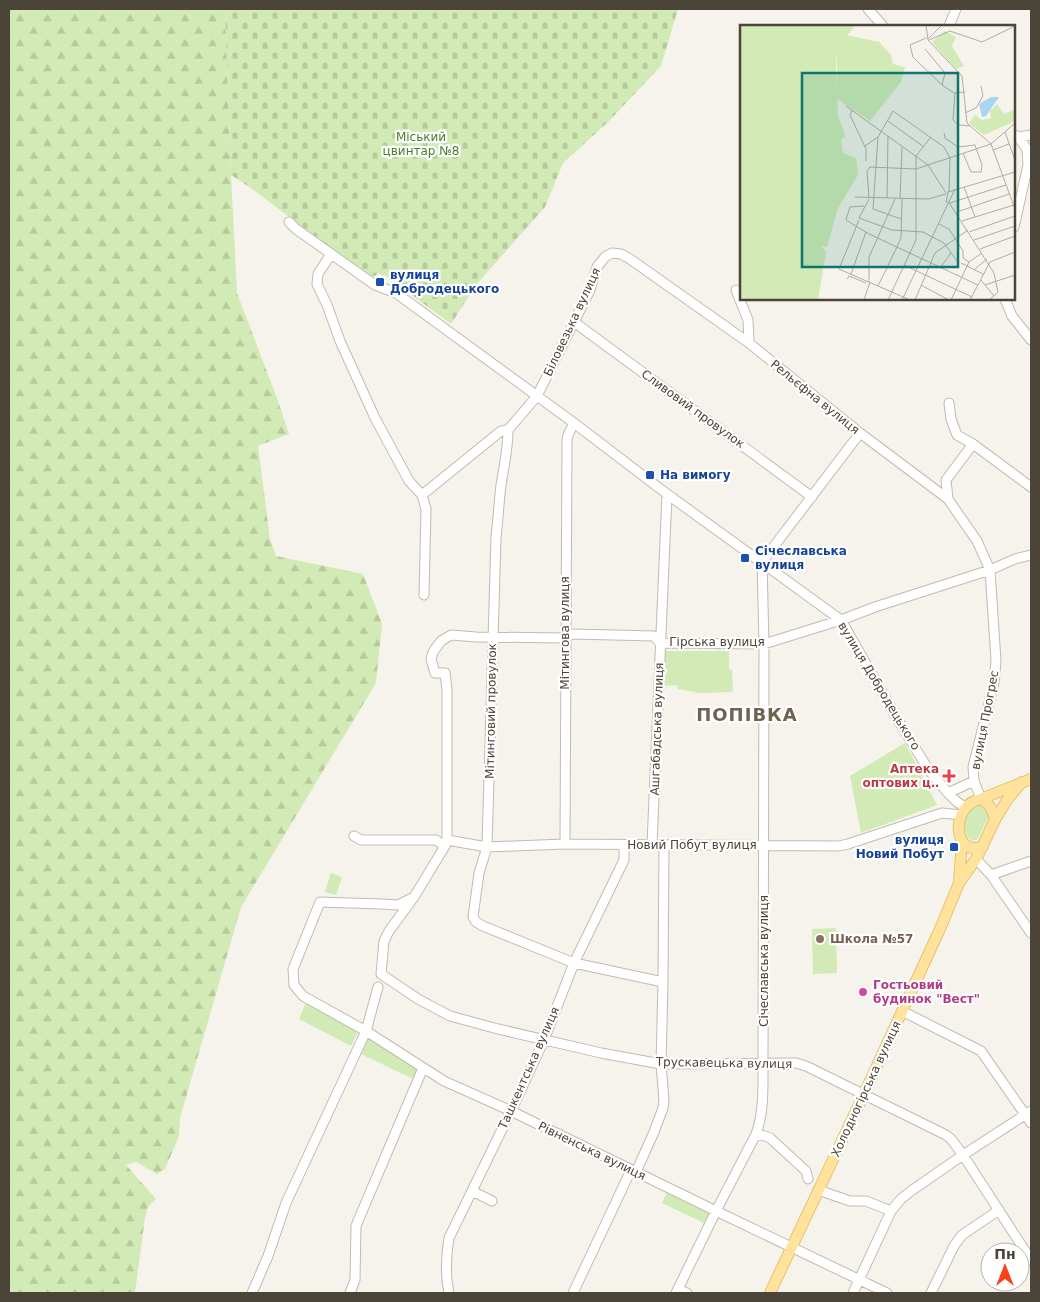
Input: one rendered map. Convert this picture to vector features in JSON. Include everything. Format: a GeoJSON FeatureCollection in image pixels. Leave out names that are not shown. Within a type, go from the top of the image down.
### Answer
{"type":"FeatureCollection","features":[{"type":"Feature","properties":{"kind":"main road","name":"Новий Побут вулиця"},"geometry":{"type":"LineString","coordinates":[[963,811],[974,800],[1026,781]]}},
{"type":"Feature","properties":{"kind":"main road","name":"Новий Побут вулиця"},"geometry":{"type":"LineString","coordinates":[[995,820],[1007,800],[1026,781]]}},
{"type":"Feature","properties":{"kind":"main road"},"geometry":{"type":"LineString","coordinates":[[963,811],[959,828],[962,842],[966,846],[974,848],[983,846],[995,820],[993,811],[981,798]]}},
{"type":"Feature","properties":{"kind":"main road","name":"Холодногірська вулиця"},"geometry":{"type":"LineString","coordinates":[[959,883],[962,842]]}},
{"type":"Feature","properties":{"kind":"main road","name":"Холодногірська вулиця"},"geometry":{"type":"LineString","coordinates":[[770,1293],[864,1094],[940,929],[959,883],[983,846]]}},
{"type":"Feature","properties":{"kind":"street"},"geometry":{"type":"LineString","coordinates":[[868,9],[882,25]]}},
{"type":"Feature","properties":{"kind":"street"},"geometry":{"type":"LineString","coordinates":[[949,25],[956,9]]}},
{"type":"Feature","properties":{"kind":"street"},"geometry":{"type":"LineString","coordinates":[[1016,135],[1031,136]]}},
{"type":"Feature","properties":{"kind":"street"},"geometry":{"type":"LineString","coordinates":[[1015,223],[1028,165],[1027,149],[1016,135]]}},
{"type":"Feature","properties":{"kind":"street","name":"вулиця Добродецького"},"geometry":{"type":"LineString","coordinates":[[289,222],[374,285],[396,293],[841,620],[928,768],[963,811]]}},
{"type":"Feature","properties":{"kind":"street","name":"Біловезька вулиця"},"geometry":{"type":"LineString","coordinates":[[508,430],[536,396],[590,290],[597,267],[605,257],[612,253]]}},
{"type":"Feature","properties":{"kind":"street","name":"Рельєфна вулиця"},"geometry":{"type":"LineString","coordinates":[[612,253],[621,254],[630,259],[750,343],[860,433],[948,499],[977,541],[990,570]]}},
{"type":"Feature","properties":{"kind":"street"},"geometry":{"type":"LineString","coordinates":[[331,254],[318,274],[317,284],[340,341],[375,418],[409,481],[422,495],[426,509],[424,595]]}},
{"type":"Feature","properties":{"kind":"street"},"geometry":{"type":"LineString","coordinates":[[736,290],[748,320],[750,343]]}},
{"type":"Feature","properties":{"kind":"street"},"geometry":{"type":"LineString","coordinates":[[1005,300],[1012,316],[1031,340]]}},
{"type":"Feature","properties":{"kind":"street","name":"Сливовий провулок"},"geometry":{"type":"LineString","coordinates":[[574,322],[812,496]]}},
{"type":"Feature","properties":{"kind":"street"},"geometry":{"type":"LineString","coordinates":[[950,403],[951,419],[957,435],[973,444],[1031,487]]}},
{"type":"Feature","properties":{"kind":"street","name":"Мітингова вулиця"},"geometry":{"type":"LineString","coordinates":[[565,844],[567,440],[574,423]]}},
{"type":"Feature","properties":{"kind":"street"},"geometry":{"type":"LineString","coordinates":[[422,495],[502,430],[508,430]]}},
{"type":"Feature","properties":{"kind":"street","name":"Мітинговий провулок"},"geometry":{"type":"LineString","coordinates":[[508,430],[496,537],[487,847],[474,902],[473,917],[476,922],[483,926],[574,963]]}},
{"type":"Feature","properties":{"kind":"street"},"geometry":{"type":"LineString","coordinates":[[762,562],[860,433]]}},
{"type":"Feature","properties":{"kind":"street"},"geometry":{"type":"LineString","coordinates":[[948,499],[946,480],[973,444]]}},
{"type":"Feature","properties":{"kind":"street","name":"Ашгабадська вулиця"},"geometry":{"type":"LineString","coordinates":[[652,845],[668,494]]}},
{"type":"Feature","properties":{"kind":"street","name":"Гірська вулиця"},"geometry":{"type":"LineString","coordinates":[[446,843],[447,690],[445,673],[435,673],[430,659],[441,642],[451,635],[565,638],[572,634],[654,636],[660,642],[764,644],[841,620],[1031,555]]}},
{"type":"Feature","properties":{"kind":"street","name":"Січеславська вулиця"},"geometry":{"type":"LineString","coordinates":[[677,1291],[760,1124],[764,1064],[764,644],[762,562]]}},
{"type":"Feature","properties":{"kind":"street","name":"вулиця Прогрес"},"geometry":{"type":"LineString","coordinates":[[974,780],[973,768],[994,683],[996,661],[990,570]]}},
{"type":"Feature","properties":{"kind":"street"},"geometry":{"type":"LineString","coordinates":[[948,793],[974,780],[981,798]]}},
{"type":"Feature","properties":{"kind":"street","name":"Новий Побут вулиця"},"geometry":{"type":"LineString","coordinates":[[354,836],[361,840],[436,840],[446,843],[487,847],[565,844],[839,846],[942,814],[963,811]]}},
{"type":"Feature","properties":{"kind":"street"},"geometry":{"type":"LineString","coordinates":[[414,897],[446,843]]}},
{"type":"Feature","properties":{"kind":"street","name":"Ташкентська вулиця"},"geometry":{"type":"LineString","coordinates":[[449,1293],[446,1256],[450,1238],[544,1040],[574,963],[624,860],[624,845]]}},
{"type":"Feature","properties":{"kind":"street"},"geometry":{"type":"LineString","coordinates":[[573,1293],[654,1132],[663,1108],[661,1064],[664,845]]}},
{"type":"Feature","properties":{"kind":"street"},"geometry":{"type":"LineString","coordinates":[[976,859],[990,875],[1031,933]]}},
{"type":"Feature","properties":{"kind":"street"},"geometry":{"type":"LineString","coordinates":[[990,875],[1031,861]]}},
{"type":"Feature","properties":{"kind":"street","name":"Трускавецька вулиця"},"geometry":{"type":"LineString","coordinates":[[414,897],[384,941],[381,974],[418,999],[450,1016],[601,1053],[661,1064],[788,1063],[806,1066],[951,1139],[1031,1260]]}},
{"type":"Feature","properties":{"kind":"street","name":"Рівненська вулиця"},"geometry":{"type":"LineString","coordinates":[[414,897],[398,905],[320,902],[294,969],[294,985],[303,996],[366,1031],[444,1081],[511,1111],[887,1293]]}},
{"type":"Feature","properties":{"kind":"street"},"geometry":{"type":"LineString","coordinates":[[574,963],[663,982]]}},
{"type":"Feature","properties":{"kind":"street"},"geometry":{"type":"LineString","coordinates":[[252,1293],[268,1256],[286,1203],[366,1031],[378,987]]}},
{"type":"Feature","properties":{"kind":"street"},"geometry":{"type":"LineString","coordinates":[[853,1293],[891,1211],[901,1199],[963,1155],[1030,1116],[981,1051],[902,1011]]}},
{"type":"Feature","properties":{"kind":"street"},"geometry":{"type":"LineString","coordinates":[[350,1293],[355,1280],[356,1226],[423,1068]]}},
{"type":"Feature","properties":{"kind":"street"},"geometry":{"type":"LineString","coordinates":[[756,1134],[770,1138],[806,1171],[808,1179]]}},
{"type":"Feature","properties":{"kind":"street"},"geometry":{"type":"LineString","coordinates":[[818,1190],[850,1202],[866,1200],[891,1211]]}},
{"type":"Feature","properties":{"kind":"street"},"geometry":{"type":"LineString","coordinates":[[472,1191],[492,1201]]}},
{"type":"Feature","properties":{"kind":"street"},"geometry":{"type":"LineString","coordinates":[[931,1293],[954,1246],[962,1235],[999,1210]]}},
{"type":"Feature","properties":{"kind":"street"},"geometry":{"type":"LineString","coordinates":[[677,1291],[687,1293]]}},
{"type":"Feature","properties":{"kind":"green space"},"geometry":{"type":"Polygon","coordinates":[[[9,9],[225,9],[237,293],[289,434],[258,446],[270,539],[276,556],[363,574],[382,624],[376,683],[241,907],[180,1118],[179,1136],[165,1169],[157,1174],[136,1162],[126,1165],[156,1199],[148,1207],[145,1218],[135,1293],[9,1293],[9,9]]]}},
{"type":"Feature","properties":{"kind":"green space","name":"Міський цвинтар №8"},"geometry":{"type":"Polygon","coordinates":[[[225,9],[678,9],[661,66],[607,123],[563,163],[545,207],[476,285],[451,324],[385,275],[378,273],[375,276],[371,276],[231,175],[225,9]]]}},
{"type":"Feature","properties":{"kind":"green space"},"geometry":{"type":"Polygon","coordinates":[[[665,651],[729,651],[729,669],[732,670],[733,692],[700,693],[678,689],[677,685],[663,686],[663,655],[665,651]]]}},
{"type":"Feature","properties":{"kind":"green space"},"geometry":{"type":"Polygon","coordinates":[[[905,743],[937,805],[861,833],[850,776],[905,743]]]}},
{"type":"Feature","properties":{"kind":"green space"},"geometry":{"type":"Polygon","coordinates":[[[974,804],[983,804],[989,812],[989,817],[978,838],[972,841],[967,837],[964,823],[974,804]]]}},
{"type":"Feature","properties":{"kind":"green space"},"geometry":{"type":"Polygon","coordinates":[[[331,873],[342,877],[336,895],[325,892],[331,873]]]}},
{"type":"Feature","properties":{"kind":"green space"},"geometry":{"type":"Polygon","coordinates":[[[836,928],[837,973],[813,974],[812,929],[836,928]]]}},
{"type":"Feature","properties":{"kind":"green space"},"geometry":{"type":"Polygon","coordinates":[[[306,1002],[358,1032],[351,1046],[299,1019],[306,1002]]]}},
{"type":"Feature","properties":{"kind":"green space"},"geometry":{"type":"Polygon","coordinates":[[[367,1036],[420,1069],[413,1079],[359,1053],[367,1036]]]}},
{"type":"Feature","properties":{"kind":"green space"},"geometry":{"type":"Polygon","coordinates":[[[668,1190],[711,1210],[704,1223],[662,1203],[668,1190]]]}},
{"type":"Feature","properties":{"kind":"place","name":"вулиця Добродецького"},"geometry":{"type":"Point","coordinates":[380,282]}},
{"type":"Feature","properties":{"kind":"place","name":"На вимогу"},"geometry":{"type":"Point","coordinates":[650,475]}},
{"type":"Feature","properties":{"kind":"place","name":"Січеславська вулиця"},"geometry":{"type":"Point","coordinates":[745,558]}},
{"type":"Feature","properties":{"kind":"place","name":"Аптека оптових ц‥"},"geometry":{"type":"Point","coordinates":[949,776]}},
{"type":"Feature","properties":{"kind":"place","name":"вулиця Новий Побут"},"geometry":{"type":"Point","coordinates":[954,847]}},
{"type":"Feature","properties":{"kind":"place","name":"Школа №57"},"geometry":{"type":"Point","coordinates":[820,939]}},
{"type":"Feature","properties":{"kind":"place","name":"Гостьовий будинок \"Вест\""},"geometry":{"type":"Point","coordinates":[863,992]}},
{"type":"Feature","properties":{"kind":"district","name":"ПОПІВКА"},"geometry":{"type":"Point","coordinates":[747,715]}}]}
